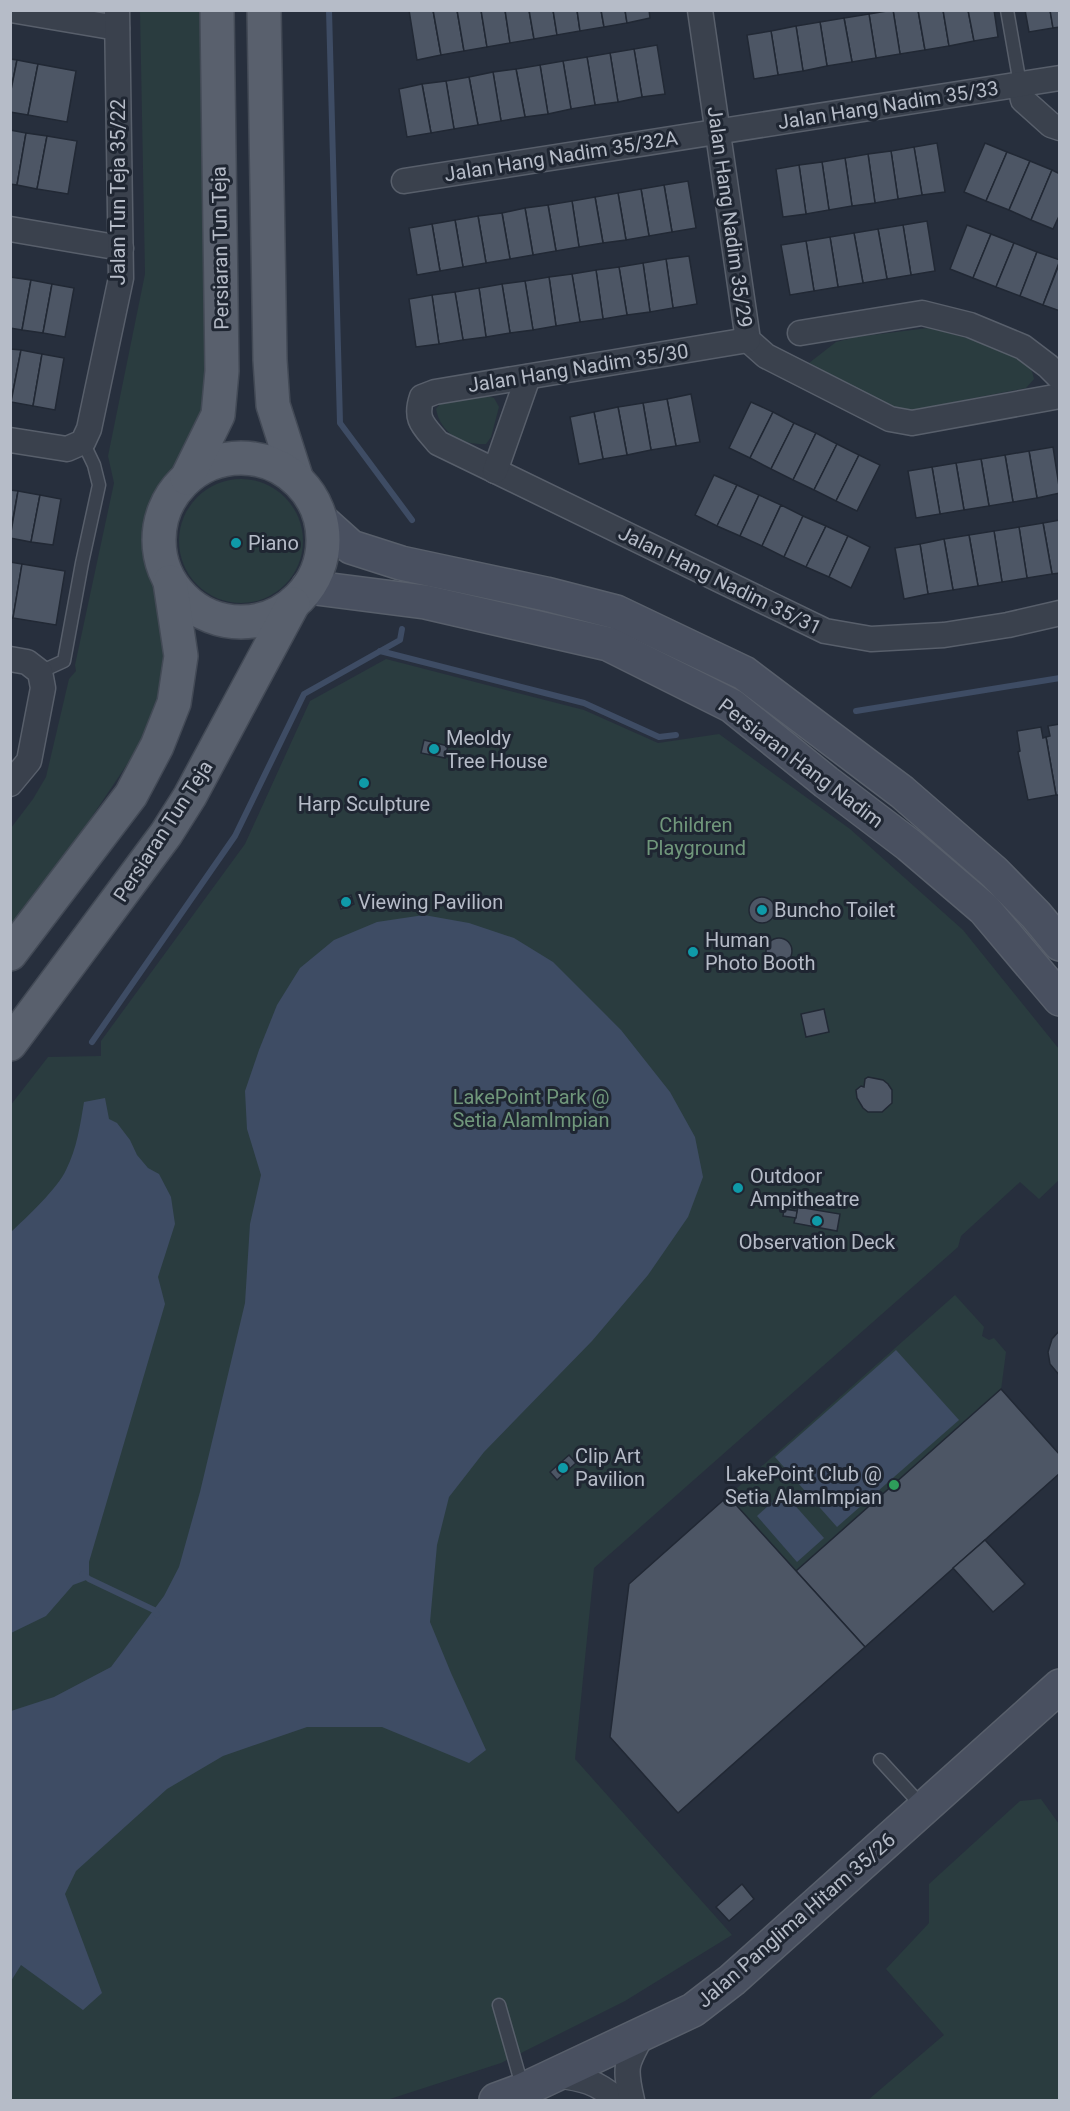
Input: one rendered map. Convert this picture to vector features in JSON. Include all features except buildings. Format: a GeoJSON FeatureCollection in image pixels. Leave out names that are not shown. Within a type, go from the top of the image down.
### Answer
{"type":"FeatureCollection","features":[{"type":"Feature","properties":{"kind":"main road","name":"Persiaran Tun Teja"},"geometry":{"type":"LineString","coordinates":[[187,478],[218,415],[222,371],[217,10]]}},
{"type":"Feature","properties":{"kind":"main road"},"geometry":{"type":"LineString","coordinates":[[264,10],[270,371],[273,405],[297,480]]}},
{"type":"Feature","properties":{"kind":"main road"},"geometry":{"type":"LineString","coordinates":[[10,954],[131,795],[157,746],[174,703],[181,656],[170,582],[160,555],[160,527],[169,500],[187,478],[207,465],[231,459],[255,459],[277,466],[297,480],[312,498],[321,520],[324,537],[317,572],[301,595],[272,616],[250,621],[226,620],[204,613],[185,600],[170,582]]}},
{"type":"Feature","properties":{"kind":"main road","name":"Persiaran Tun Teja"},"geometry":{"type":"LineString","coordinates":[[10,1044],[159,843],[190,796],[301,595]]}},
{"type":"Feature","properties":{"kind":"street"},"geometry":{"type":"LineString","coordinates":[[11,10],[117,19]]}},
{"type":"Feature","properties":{"kind":"street","name":"Jalan Hang Nadim 35/29"},"geometry":{"type":"LineString","coordinates":[[700,10],[748,340],[766,356],[890,419],[912,423],[1059,396]]}},
{"type":"Feature","properties":{"kind":"street","name":"Jalan Tun Teja 35/22"},"geometry":{"type":"LineString","coordinates":[[83,442],[89,429],[121,278],[117,19]]}},
{"type":"Feature","properties":{"kind":"street","name":"Jalan Hang Nadim 35/33"},"geometry":{"type":"LineString","coordinates":[[717,132],[1059,78]]}},
{"type":"Feature","properties":{"kind":"street"},"geometry":{"type":"LineString","coordinates":[[1020,84],[1023,100],[1051,125],[1059,128]]}},
{"type":"Feature","properties":{"kind":"street","name":"Jalan Hang Nadim 35/32A"},"geometry":{"type":"LineString","coordinates":[[404,181],[717,132]]}},
{"type":"Feature","properties":{"kind":"street"},"geometry":{"type":"LineString","coordinates":[[10,229],[121,248]]}},
{"type":"Feature","properties":{"kind":"street"},"geometry":{"type":"LineString","coordinates":[[800,333],[922,313],[970,325],[1023,347],[1048,366],[1059,378]]}},
{"type":"Feature","properties":{"kind":"street","name":"Jalan Hang Nadim 35/30"},"geometry":{"type":"LineString","coordinates":[[417,410],[422,398],[435,392],[748,340]]}},
{"type":"Feature","properties":{"kind":"street"},"geometry":{"type":"LineString","coordinates":[[495,471],[528,377]]}},
{"type":"Feature","properties":{"kind":"street","name":"Jalan Hang Nadim 35/31"},"geometry":{"type":"LineString","coordinates":[[417,410],[420,420],[438,442],[825,631],[871,639],[944,635],[1008,625],[1059,613]]}},
{"type":"Feature","properties":{"kind":"street"},"geometry":{"type":"LineString","coordinates":[[10,440],[67,449],[83,442]]}},
{"type":"Feature","properties":{"kind":"street","name":"Persiaran Hang Nadim"},"geometry":{"type":"LineString","coordinates":[[321,520],[351,547],[401,563],[546,594],[616,612],[744,673],[911,799],[994,872],[1036,915],[1059,944]]}},
{"type":"Feature","properties":{"kind":"street","name":"Persiaran Hang Nadim"},"geometry":{"type":"LineString","coordinates":[[301,595],[425,602],[608,644],[732,706],[826,782],[909,844],[984,909],[1059,999]]}},
{"type":"Feature","properties":{"kind":"street"},"geometry":{"type":"LineString","coordinates":[[10,660],[27,662],[40,672],[43,688],[29,761],[10,784]]}},
{"type":"Feature","properties":{"kind":"street","name":"Jalan Panglima Hitam 35/26"},"geometry":{"type":"LineString","coordinates":[[510,2096],[693,2010],[732,1980],[1059,1686]]}},
{"type":"Feature","properties":{"kind":"street"},"geometry":{"type":"LineString","coordinates":[[632,2100],[627,2079],[628,2061],[643,2034]]}},
{"type":"Feature","properties":{"kind":"street"},"geometry":{"type":"LineString","coordinates":[[555,2075],[587,2080],[606,2090],[618,2100]]}},
{"type":"Feature","properties":{"kind":"lane"},"geometry":{"type":"LineString","coordinates":[[1007,10],[1020,84]]}},
{"type":"Feature","properties":{"kind":"lane"},"geometry":{"type":"LineString","coordinates":[[40,672],[64,661],[99,485],[94,465],[83,442]]}},
{"type":"Feature","properties":{"kind":"lane"},"geometry":{"type":"LineString","coordinates":[[880,1760],[924,1808]]}},
{"type":"Feature","properties":{"kind":"lane"},"geometry":{"type":"LineString","coordinates":[[499,2005],[510,2096]]}},
{"type":"Feature","properties":{"kind":"green space"},"geometry":{"type":"Polygon","coordinates":[[[140,11],[206,11],[207,393],[195,444],[154,500],[145,518],[144,543],[160,606],[165,646],[154,718],[138,748],[87,824],[11,927],[11,828],[46,777],[69,679],[76,671],[75,665],[114,483],[108,456],[145,274],[140,11]]]}},
{"type":"Feature","properties":{"kind":"green space"},"geometry":{"type":"Polygon","coordinates":[[[928,328],[984,344],[1013,356],[1031,370],[1034,379],[1026,388],[908,411],[894,408],[809,363],[836,342],[856,337],[928,328]]]}},
{"type":"Feature","properties":{"kind":"green space"},"geometry":{"type":"Polygon","coordinates":[[[484,395],[494,398],[499,407],[491,437],[486,444],[461,440],[448,431],[436,409],[441,403],[484,395]]]}},
{"type":"Feature","properties":{"kind":"green space"},"geometry":{"type":"Polygon","coordinates":[[[241,479],[265,484],[285,497],[298,517],[303,541],[298,565],[285,585],[265,598],[241,603],[217,598],[197,585],[184,565],[179,541],[184,517],[197,497],[217,484],[241,479]]]}},
{"type":"Feature","properties":{"kind":"green space","name":"LakePoint Park @ Setia AlamImpian"},"geometry":{"type":"Polygon","coordinates":[[[386,659],[584,710],[658,743],[719,734],[850,829],[963,930],[1059,1049],[1059,1180],[1039,1199],[1020,1182],[961,1236],[958,1247],[594,1568],[575,1759],[732,1935],[625,2001],[501,2063],[387,2100],[11,2100],[10,1106],[48,1057],[101,1056],[101,1041],[245,844],[310,701],[386,659]]]}},
{"type":"Feature","properties":{"kind":"green space","name":"LakePoint Club @ Setia AlamImpian"},"geometry":{"type":"Polygon","coordinates":[[[955,1295],[984,1327],[982,1336],[989,1340],[994,1338],[1006,1352],[1001,1390],[865,1647],[728,1496],[955,1295]]]}},
{"type":"Feature","properties":{"kind":"green space"},"geometry":{"type":"Polygon","coordinates":[[[1041,1799],[1059,1824],[1059,2100],[868,2100],[944,2035],[886,1969],[929,1923],[929,1884],[1020,1801],[1041,1799]]]}},
{"type":"Feature","properties":{"kind":"water"},"geometry":{"type":"Polygon","coordinates":[[[424,915],[469,923],[514,938],[553,962],[621,1030],[670,1092],[695,1137],[703,1177],[688,1217],[648,1275],[592,1341],[484,1452],[449,1497],[437,1545],[430,1622],[486,1750],[469,1763],[382,1727],[307,1727],[223,1756],[167,1789],[76,1871],[65,1894],[102,1993],[83,2010],[21,1965],[11,1981],[11,1711],[54,1697],[111,1667],[164,1596],[179,1567],[200,1492],[245,1303],[250,1224],[261,1175],[247,1129],[245,1091],[277,1005],[300,968],[334,940],[377,922],[424,915]]]}},
{"type":"Feature","properties":{"kind":"water"},"geometry":{"type":"Polygon","coordinates":[[[105,1098],[109,1119],[117,1123],[148,1168],[159,1174],[171,1197],[175,1224],[158,1277],[165,1304],[89,1562],[89,1579],[73,1585],[46,1616],[11,1633],[11,1232],[62,1177],[75,1145],[84,1102],[105,1098]]]}},
{"type":"Feature","properties":{"kind":"water"},"geometry":{"type":"Polygon","coordinates":[[[896,1350],[959,1420],[837,1527],[775,1457],[896,1350]]]}},
{"type":"Feature","properties":{"kind":"water"},"geometry":{"type":"Polygon","coordinates":[[[783,1492],[824,1538],[797,1562],[757,1516],[783,1492]]]}},
{"type":"Feature","properties":{"kind":"waterway"},"geometry":{"type":"LineString","coordinates":[[329,10],[340,423],[412,520]]}},
{"type":"Feature","properties":{"kind":"waterway"},"geometry":{"type":"LineString","coordinates":[[92,1042],[235,836],[304,694],[400,640],[402,629]]}},
{"type":"Feature","properties":{"kind":"waterway"},"geometry":{"type":"LineString","coordinates":[[380,651],[584,703],[659,737],[676,735]]}},
{"type":"Feature","properties":{"kind":"waterway"},"geometry":{"type":"LineString","coordinates":[[856,711],[1060,678]]}},
{"type":"Feature","properties":{"kind":"waterway"},"geometry":{"type":"LineString","coordinates":[[83,1574],[154,1610],[157,1615]]}},
{"type":"Feature","properties":{"kind":"place","name":"Piano"},"geometry":{"type":"Point","coordinates":[236,543]}},
{"type":"Feature","properties":{"kind":"place","name":"Meoldy Tree House"},"geometry":{"type":"Point","coordinates":[434,749]}},
{"type":"Feature","properties":{"kind":"place","name":"Harp Sculpture"},"geometry":{"type":"Point","coordinates":[364,783]}},
{"type":"Feature","properties":{"kind":"place","name":"Viewing Pavilion"},"geometry":{"type":"Point","coordinates":[346,902]}},
{"type":"Feature","properties":{"kind":"place","name":"Buncho Toilet"},"geometry":{"type":"Point","coordinates":[762,910]}},
{"type":"Feature","properties":{"kind":"place","name":"Human Photo Booth"},"geometry":{"type":"Point","coordinates":[693,952]}},
{"type":"Feature","properties":{"kind":"place","name":"Outdoor Ampitheatre"},"geometry":{"type":"Point","coordinates":[738,1188]}},
{"type":"Feature","properties":{"kind":"place","name":"Observation Deck"},"geometry":{"type":"Point","coordinates":[817,1221]}},
{"type":"Feature","properties":{"kind":"place","name":"Clip Art Pavilion"},"geometry":{"type":"Point","coordinates":[563,1468]}},
{"type":"Feature","properties":{"kind":"place","name":"LakePoint Club @ Setia AlamImpian"},"geometry":{"type":"Point","coordinates":[894,1485]}},
{"type":"Feature","properties":{"kind":"park label","name":"Children Playground"},"geometry":{"type":"Point","coordinates":[696,836]}}]}
